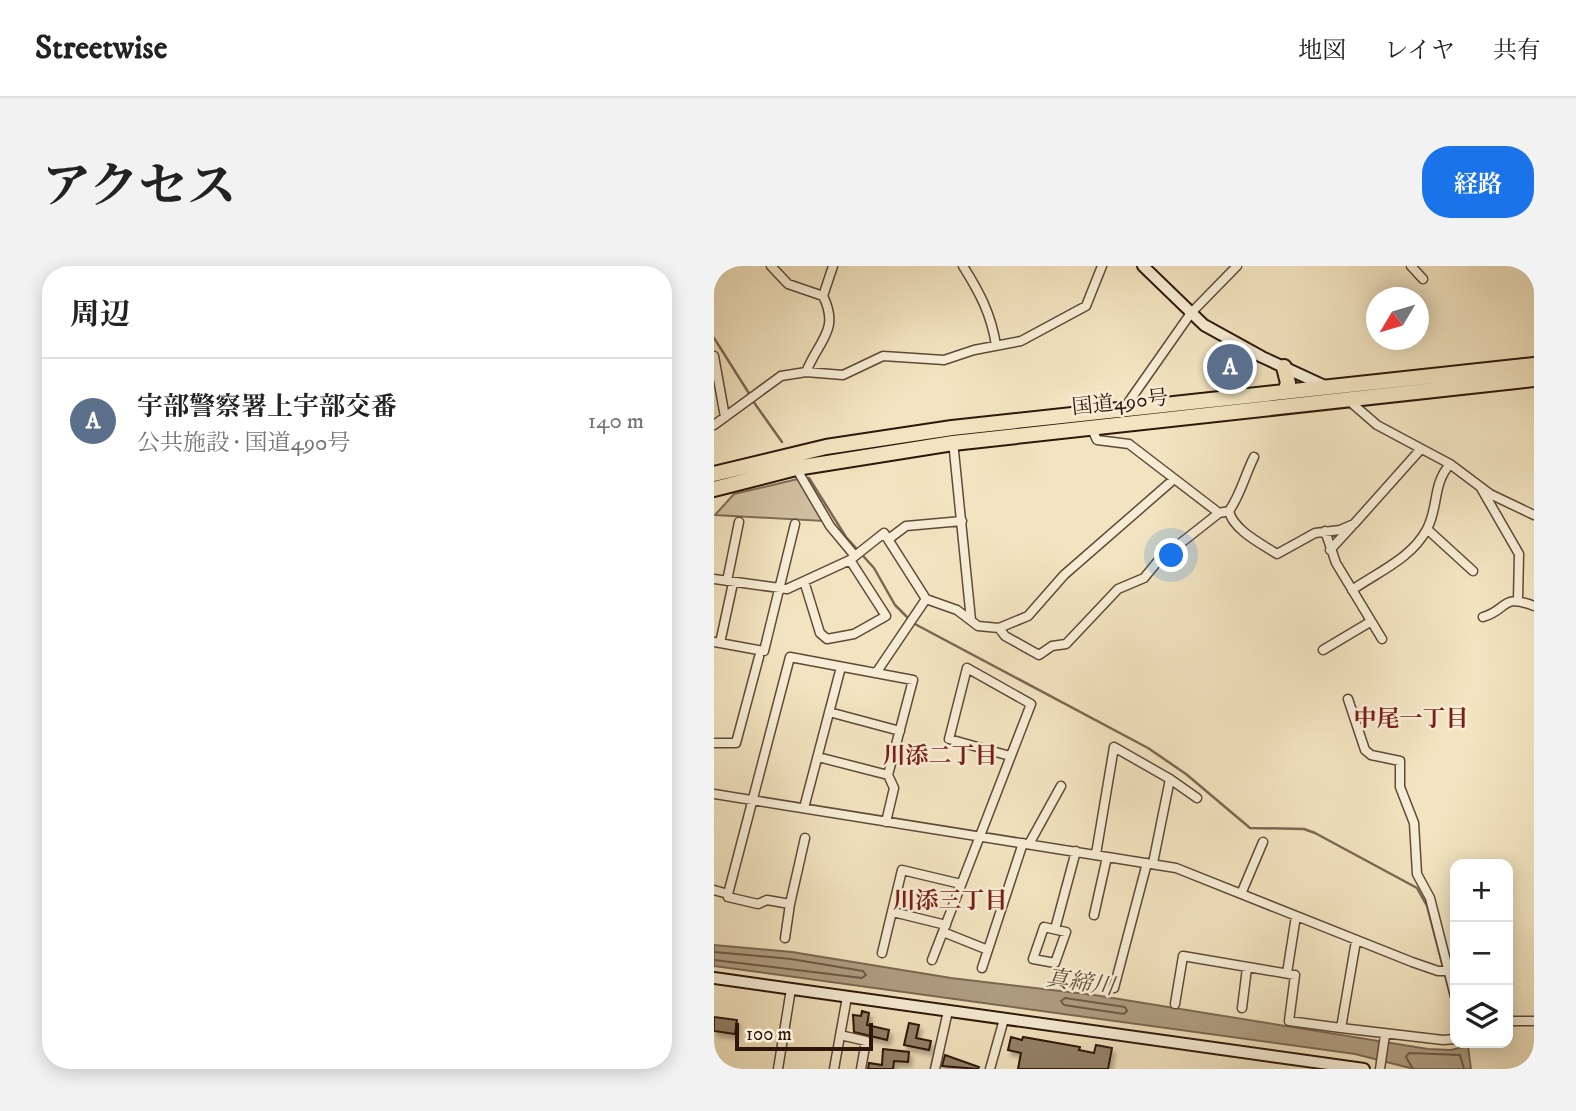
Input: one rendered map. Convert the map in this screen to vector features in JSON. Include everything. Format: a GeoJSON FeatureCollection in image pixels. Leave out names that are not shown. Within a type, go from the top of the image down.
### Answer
{"type":"FeatureCollection","features":[{"type":"Feature","properties":{"kind":"highway","name":"国道490号"},"geometry":{"type":"LineString","coordinates":[[1089,420],[1123,410],[1534,365]]}},
{"type":"Feature","properties":{"kind":"highway"},"geometry":{"type":"LineString","coordinates":[[1284,367],[1288,383],[1285,392]]}},
{"type":"Feature","properties":{"kind":"highway","name":"国道490号"},"geometry":{"type":"LineString","coordinates":[[714,474],[826,447],[1534,379]]}},
{"type":"Feature","properties":{"kind":"highway","name":"国道490号"},"geometry":{"type":"LineString","coordinates":[[714,489],[796,468],[953,435]]}},
{"type":"Feature","properties":{"kind":"street"},"geometry":{"type":"LineString","coordinates":[[771,266],[788,284],[823,296],[831,312],[831,324],[806,372]]}},
{"type":"Feature","properties":{"kind":"street"},"geometry":{"type":"LineString","coordinates":[[823,296],[833,266]]}},
{"type":"Feature","properties":{"kind":"street"},"geometry":{"type":"LineString","coordinates":[[963,266],[983,295],[992,321],[996,345]]}},
{"type":"Feature","properties":{"kind":"street"},"geometry":{"type":"LineString","coordinates":[[714,425],[781,376],[806,372],[843,375],[883,356],[944,360],[996,345],[1021,341],[1086,306],[1102,266]]}},
{"type":"Feature","properties":{"kind":"street"},"geometry":{"type":"LineString","coordinates":[[1143,266],[1204,325],[1330,388],[1377,425],[1450,464],[1490,494],[1534,515]]}},
{"type":"Feature","properties":{"kind":"street"},"geometry":{"type":"LineString","coordinates":[[1123,410],[1191,313],[1237,266]]}},
{"type":"Feature","properties":{"kind":"street"},"geometry":{"type":"LineString","coordinates":[[1411,266],[1423,279]]}},
{"type":"Feature","properties":{"kind":"street"},"geometry":{"type":"LineString","coordinates":[[714,356],[725,417]]}},
{"type":"Feature","properties":{"kind":"street"},"geometry":{"type":"LineString","coordinates":[[1089,420],[1097,440],[1125,442],[1219,513]]}},
{"type":"Feature","properties":{"kind":"street"},"geometry":{"type":"LineString","coordinates":[[953,435],[971,620]]}},
{"type":"Feature","properties":{"kind":"street"},"geometry":{"type":"LineString","coordinates":[[1330,550],[1420,450]]}},
{"type":"Feature","properties":{"kind":"street"},"geometry":{"type":"LineString","coordinates":[[999,628],[1005,636],[1039,655],[1052,646],[1066,644],[1100,604],[1118,589],[1144,578],[1158,561],[1219,513],[1228,511],[1237,500],[1238,487],[1254,457]]}},
{"type":"Feature","properties":{"kind":"street"},"geometry":{"type":"LineString","coordinates":[[1352,590],[1404,556],[1427,529],[1439,477],[1450,464]]}},
{"type":"Feature","properties":{"kind":"street"},"geometry":{"type":"LineString","coordinates":[[796,468],[830,526],[853,558],[886,617],[854,634],[827,639],[820,633],[804,581]]}},
{"type":"Feature","properties":{"kind":"street"},"geometry":{"type":"LineString","coordinates":[[714,579],[787,589],[853,558],[884,533],[890,538],[926,599],[957,610],[990,629],[999,628],[1028,616],[1064,575],[1173,480]]}},
{"type":"Feature","properties":{"kind":"street"},"geometry":{"type":"LineString","coordinates":[[1480,486],[1519,554],[1518,600]]}},
{"type":"Feature","properties":{"kind":"street"},"geometry":{"type":"LineString","coordinates":[[1228,511],[1230,517],[1247,533],[1277,554],[1315,533],[1340,530],[1354,524]]}},
{"type":"Feature","properties":{"kind":"street"},"geometry":{"type":"LineString","coordinates":[[739,522],[717,642],[764,651],[795,524]]}},
{"type":"Feature","properties":{"kind":"street"},"geometry":{"type":"LineString","coordinates":[[890,538],[906,526],[962,522]]}},
{"type":"Feature","properties":{"kind":"street"},"geometry":{"type":"LineString","coordinates":[[1427,529],[1473,571]]}},
{"type":"Feature","properties":{"kind":"street"},"geometry":{"type":"LineString","coordinates":[[1325,531],[1330,550],[1382,639]]}},
{"type":"Feature","properties":{"kind":"street"},"geometry":{"type":"LineString","coordinates":[[876,673],[926,599]]}},
{"type":"Feature","properties":{"kind":"street"},"geometry":{"type":"LineString","coordinates":[[1483,617],[1493,614],[1506,601],[1518,600],[1534,606]]}},
{"type":"Feature","properties":{"kind":"street"},"geometry":{"type":"LineString","coordinates":[[1323,650],[1370,622]]}},
{"type":"Feature","properties":{"kind":"street"},"geometry":{"type":"LineString","coordinates":[[714,743],[736,743],[759,657]]}},
{"type":"Feature","properties":{"kind":"street"},"geometry":{"type":"LineString","coordinates":[[728,894],[790,657],[913,680],[888,775],[894,788],[886,822]]}},
{"type":"Feature","properties":{"kind":"street"},"geometry":{"type":"LineString","coordinates":[[804,807],[841,667]]}},
{"type":"Feature","properties":{"kind":"street"},"geometry":{"type":"LineString","coordinates":[[932,960],[1031,704],[967,668],[950,739],[1010,756]]}},
{"type":"Feature","properties":{"kind":"street"},"geometry":{"type":"LineString","coordinates":[[1348,699],[1365,750],[1371,755],[1400,761],[1400,788],[1414,823],[1418,874],[1430,898],[1450,964]]}},
{"type":"Feature","properties":{"kind":"street"},"geometry":{"type":"LineString","coordinates":[[829,712],[900,731]]}},
{"type":"Feature","properties":{"kind":"street"},"geometry":{"type":"LineString","coordinates":[[1096,854],[1114,747],[1197,798]]}},
{"type":"Feature","properties":{"kind":"street"},"geometry":{"type":"LineString","coordinates":[[818,757],[888,775]]}},
{"type":"Feature","properties":{"kind":"street"},"geometry":{"type":"LineString","coordinates":[[1114,988],[1150,863],[1170,779]]}},
{"type":"Feature","properties":{"kind":"street"},"geometry":{"type":"LineString","coordinates":[[982,968],[1026,844],[1061,786]]}},
{"type":"Feature","properties":{"kind":"street"},"geometry":{"type":"LineString","coordinates":[[714,794],[1176,867],[1356,941],[1438,971],[1450,971]]}},
{"type":"Feature","properties":{"kind":"street"},"geometry":{"type":"LineString","coordinates":[[785,938],[805,838]]}},
{"type":"Feature","properties":{"kind":"street"},"geometry":{"type":"LineString","coordinates":[[1241,894],[1263,842]]}},
{"type":"Feature","properties":{"kind":"street"},"geometry":{"type":"LineString","coordinates":[[1055,929],[1076,851]]}},
{"type":"Feature","properties":{"kind":"street"},"geometry":{"type":"LineString","coordinates":[[1094,915],[1107,857]]}},
{"type":"Feature","properties":{"kind":"street"},"geometry":{"type":"LineString","coordinates":[[882,953],[902,870],[961,884]]}},
{"type":"Feature","properties":{"kind":"street"},"geometry":{"type":"LineString","coordinates":[[714,890],[728,894],[728,897],[758,904],[767,900],[790,904]]}},
{"type":"Feature","properties":{"kind":"street"},"geometry":{"type":"LineString","coordinates":[[893,912],[944,928],[988,950]]}},
{"type":"Feature","properties":{"kind":"street"},"geometry":{"type":"LineString","coordinates":[[1287,973],[1296,916]]}},
{"type":"Feature","properties":{"kind":"street"},"geometry":{"type":"LineString","coordinates":[[1044,927],[1055,929],[1066,932],[1055,963],[1033,959],[1044,927]]}},
{"type":"Feature","properties":{"kind":"street"},"geometry":{"type":"LineString","coordinates":[[1341,1028],[1356,941]]}},
{"type":"Feature","properties":{"kind":"street"},"geometry":{"type":"LineString","coordinates":[[1175,1004],[1183,956],[1295,975],[1289,1021],[1385,1036],[1450,1039]]}},
{"type":"Feature","properties":{"kind":"street"},"geometry":{"type":"LineString","coordinates":[[1241,1007],[1247,968]]}},
{"type":"Feature","properties":{"kind":"street"},"geometry":{"type":"LineString","coordinates":[[714,978],[1364,1069]]}},
{"type":"Feature","properties":{"kind":"street"},"geometry":{"type":"LineString","coordinates":[[778,1069],[791,989]]}},
{"type":"Feature","properties":{"kind":"street"},"geometry":{"type":"LineString","coordinates":[[834,1069],[847,997]]}},
{"type":"Feature","properties":{"kind":"street"},"geometry":{"type":"LineString","coordinates":[[935,1069],[948,1011]]}},
{"type":"Feature","properties":{"kind":"street"},"geometry":{"type":"LineString","coordinates":[[990,1069],[1004,1018]]}},
{"type":"Feature","properties":{"kind":"street"},"geometry":{"type":"LineString","coordinates":[[1513,1021],[1534,1021]]}},
{"type":"Feature","properties":{"kind":"street"},"geometry":{"type":"LineString","coordinates":[[840,1035],[866,1041],[860,1069]]}},
{"type":"Feature","properties":{"kind":"street"},"geometry":{"type":"LineString","coordinates":[[1381,1066],[1385,1036]]}},
{"type":"Feature","properties":{"kind":"shaded area"},"geometry":{"type":"Polygon","coordinates":[[[798,479],[823,521],[715,515],[734,494],[798,479]]]}},
{"type":"Feature","properties":{"kind":"water"},"geometry":{"type":"Polygon","coordinates":[[[714,945],[792,952],[951,978],[1094,995],[1428,1049],[1468,1048],[1471,1069],[1414,1069],[1355,1054],[714,966],[714,945]]]}},
{"type":"Feature","properties":{"kind":"building"},"geometry":{"type":"Polygon","coordinates":[[[862,1011],[869,1013],[867,1025],[889,1030],[887,1040],[854,1032],[853,1015],[861,1016],[862,1011]]]}},
{"type":"Feature","properties":{"kind":"building"},"geometry":{"type":"Polygon","coordinates":[[[714,1017],[737,1020],[735,1034],[714,1031],[714,1017]]]}},
{"type":"Feature","properties":{"kind":"building"},"geometry":{"type":"Polygon","coordinates":[[[909,1023],[919,1025],[916,1038],[931,1041],[929,1050],[904,1045],[909,1023]]]}},
{"type":"Feature","properties":{"kind":"building"},"geometry":{"type":"Polygon","coordinates":[[[1011,1037],[1080,1047],[1079,1050],[1094,1053],[1096,1045],[1112,1048],[1108,1069],[1018,1069],[1021,1053],[1008,1050],[1011,1037]]]}},
{"type":"Feature","properties":{"kind":"building"},"geometry":{"type":"Polygon","coordinates":[[[883,1049],[909,1052],[908,1062],[894,1061],[893,1069],[868,1069],[869,1063],[882,1065],[883,1049]]]}},
{"type":"Feature","properties":{"kind":"building"},"geometry":{"type":"Polygon","coordinates":[[[945,1055],[979,1067],[942,1066],[945,1055]]]}},
{"type":"Feature","properties":{"kind":"waterway"},"geometry":{"type":"LineString","coordinates":[[714,338],[750,395]]}},
{"type":"Feature","properties":{"kind":"waterway"},"geometry":{"type":"LineString","coordinates":[[753,401],[782,442]]}},
{"type":"Feature","properties":{"kind":"waterway"},"geometry":{"type":"LineString","coordinates":[[809,478],[846,537],[874,568],[895,605],[913,623],[1148,748],[1186,774],[1250,828],[1304,829],[1417,888],[1427,906],[1450,994]]}},
{"type":"Feature","properties":{"kind":"place","name":"宇部警察署上宇部交番"},"geometry":{"type":"Point","coordinates":[1230,367]}},
{"type":"Feature","properties":{"kind":"district","name":"中尾一丁目"},"geometry":{"type":"Point","coordinates":[1411,719]}},
{"type":"Feature","properties":{"kind":"district","name":"川添二丁目"},"geometry":{"type":"Point","coordinates":[940,756]}},
{"type":"Feature","properties":{"kind":"district","name":"川添三丁目"},"geometry":{"type":"Point","coordinates":[950,901]}},
{"type":"Feature","properties":{"kind":"water label","name":"真締川"},"geometry":{"type":"Point","coordinates":[1080,983]}}]}
